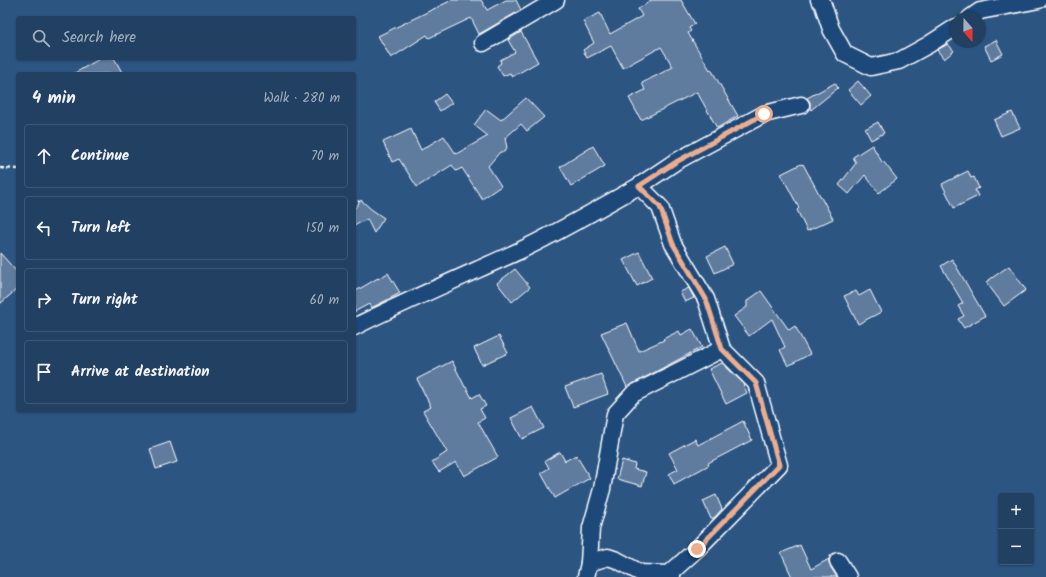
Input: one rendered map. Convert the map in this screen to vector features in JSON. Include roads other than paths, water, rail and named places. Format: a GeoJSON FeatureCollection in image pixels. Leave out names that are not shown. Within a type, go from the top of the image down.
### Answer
{"type":"FeatureCollection","features":[{"type":"Feature","properties":{"kind":"street"},"geometry":{"type":"LineString","coordinates":[[483,43],[556,0]]}},
{"type":"Feature","properties":{"kind":"street"},"geometry":{"type":"LineString","coordinates":[[819,0],[822,2],[831,29],[845,54],[871,67],[899,60],[928,45],[950,31]]}},
{"type":"Feature","properties":{"kind":"street"},"geometry":{"type":"LineString","coordinates":[[980,12],[1039,0]]}},
{"type":"Feature","properties":{"kind":"street"},"geometry":{"type":"LineString","coordinates":[[356,326],[551,235],[639,186],[676,162],[764,114],[801,105]]}},
{"type":"Feature","properties":{"kind":"street"},"geometry":{"type":"LineString","coordinates":[[588,570],[608,557],[618,560],[641,573],[668,576],[697,549],[779,465],[756,383],[722,349],[706,299],[673,244],[660,207],[639,186]]}},
{"type":"Feature","properties":{"kind":"street"},"geometry":{"type":"LineString","coordinates":[[588,570],[591,528],[602,489],[615,414],[633,394],[722,349]]}},
{"type":"Feature","properties":{"kind":"street"},"geometry":{"type":"LineString","coordinates":[[838,561],[848,577]]}}]}
